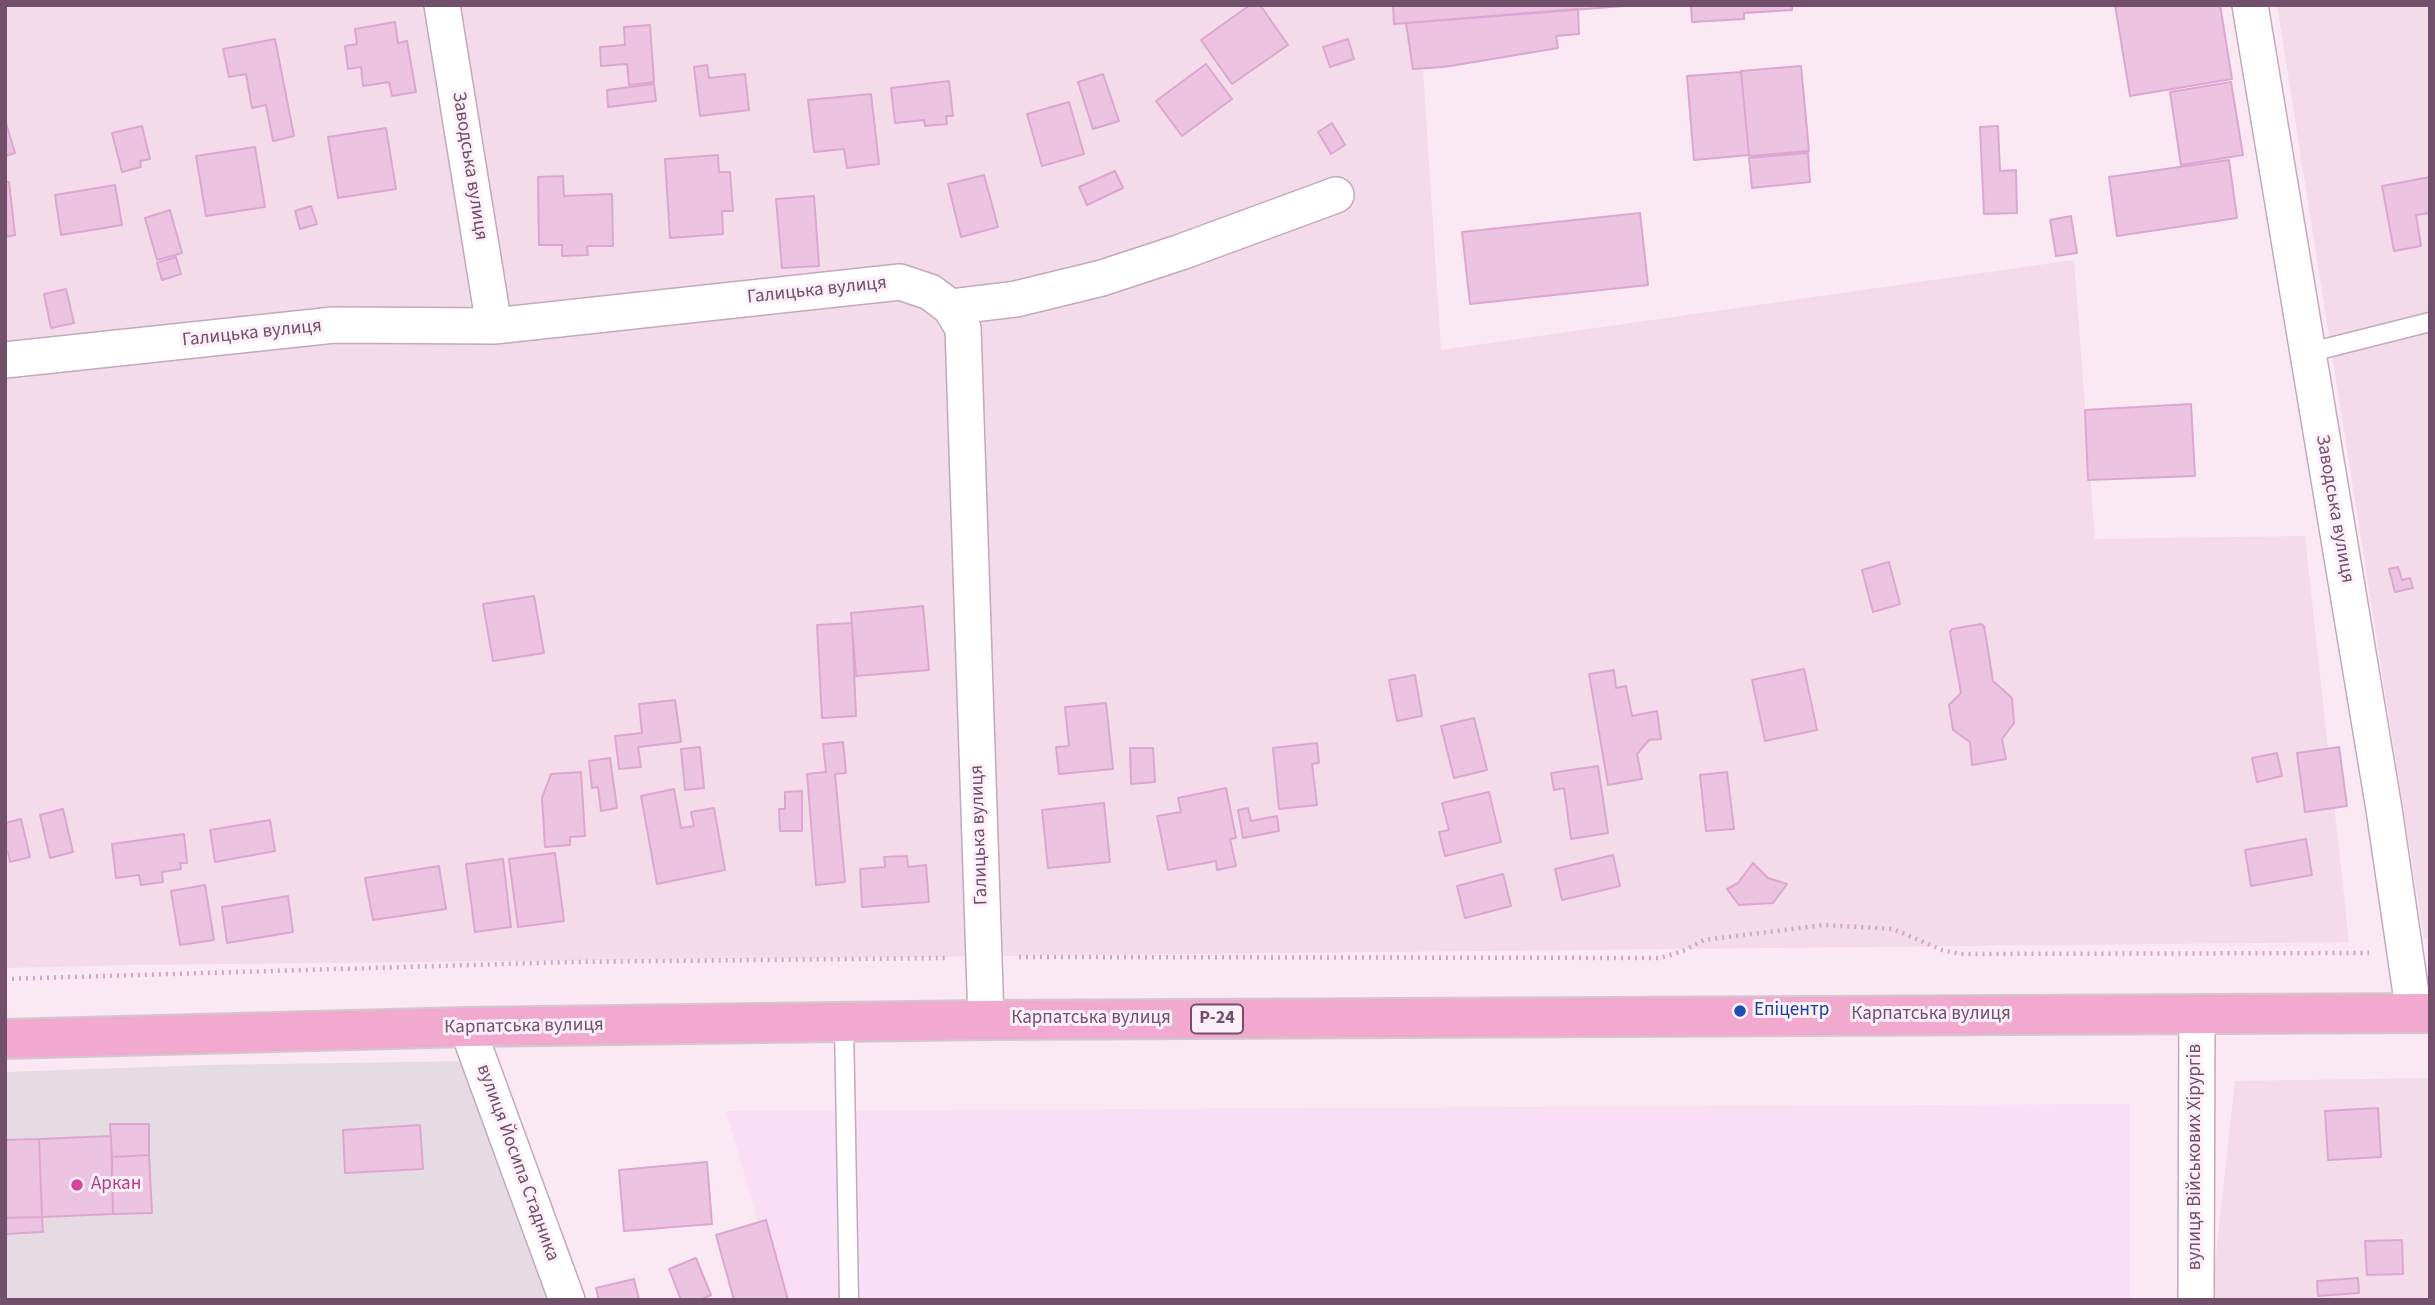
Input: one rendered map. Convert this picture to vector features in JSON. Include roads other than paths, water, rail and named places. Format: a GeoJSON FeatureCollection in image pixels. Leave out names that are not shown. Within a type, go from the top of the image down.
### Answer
{"type":"FeatureCollection","features":[{"type":"Feature","properties":{"kind":"main road","name":"Карпатська вулиця"},"geometry":{"type":"LineString","coordinates":[[5,1039],[467,1027],[986,1020],[2422,1013]]}},
{"type":"Feature","properties":{"kind":"street","name":"Заводська вулиця"},"geometry":{"type":"LineString","coordinates":[[442,5],[495,326]]}},
{"type":"Feature","properties":{"kind":"street","name":"Заводська вулиця"},"geometry":{"type":"LineString","coordinates":[[2250,5],[2384,809],[2405,953],[2422,1013]]}},
{"type":"Feature","properties":{"kind":"street"},"geometry":{"type":"LineString","coordinates":[[950,307],[1016,299],[1102,278],[1181,253],[1336,195]]}},
{"type":"Feature","properties":{"kind":"street","name":"Галицька вулиця"},"geometry":{"type":"LineString","coordinates":[[5,360],[334,325],[495,326],[900,282],[930,292],[950,307],[963,328],[986,1020]]}},
{"type":"Feature","properties":{"kind":"street","name":"вулиця Військових Хірургів"},"geometry":{"type":"LineString","coordinates":[[2196,1300],[2197,1014]]}},
{"type":"Feature","properties":{"kind":"street","name":"вулиця Йосипа Стадника"},"geometry":{"type":"LineString","coordinates":[[467,1027],[567,1300]]}},
{"type":"Feature","properties":{"kind":"lane"},"geometry":{"type":"LineString","coordinates":[[2308,353],[2430,322]]}},
{"type":"Feature","properties":{"kind":"lane"},"geometry":{"type":"LineString","coordinates":[[844,1023],[849,1300]]}},
{"type":"Feature","properties":{"kind":"place","name":"Епіцентр"},"geometry":{"type":"Point","coordinates":[1740,1011]}},
{"type":"Feature","properties":{"kind":"place","name":"Аркан"},"geometry":{"type":"Point","coordinates":[77,1185]}}]}
